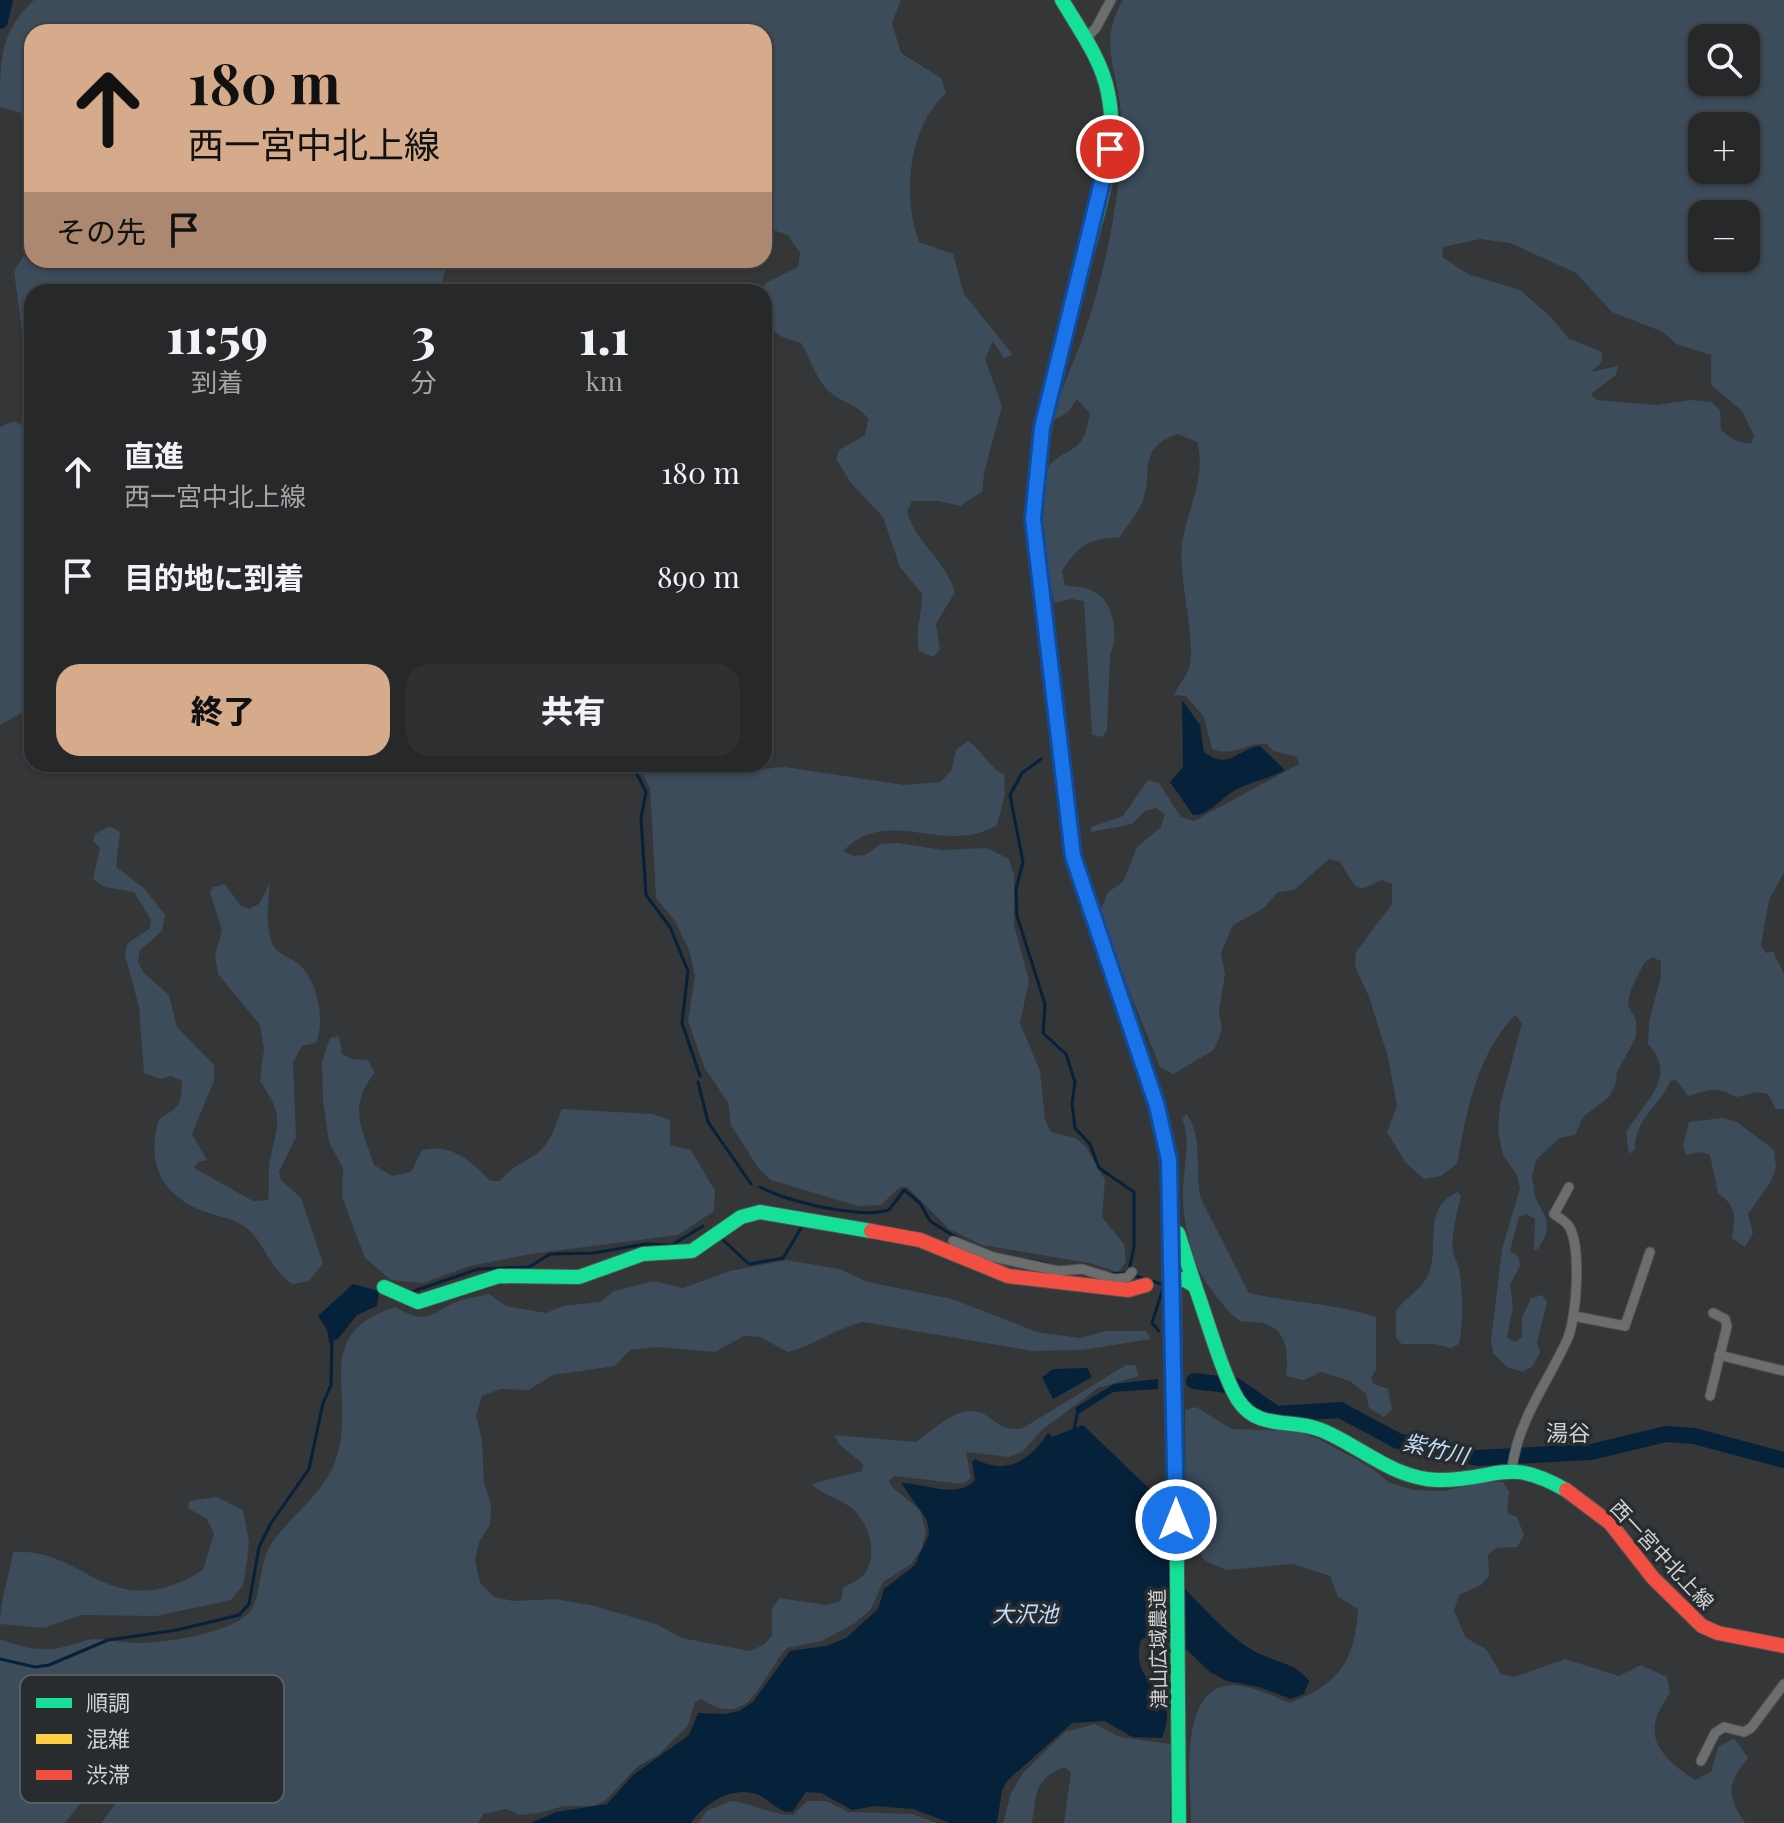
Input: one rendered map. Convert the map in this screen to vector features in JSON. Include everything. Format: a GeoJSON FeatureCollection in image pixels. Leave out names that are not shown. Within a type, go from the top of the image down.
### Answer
{"type":"FeatureCollection","features":[{"type":"Feature","properties":{"kind":"main road"},"geometry":{"type":"LineString","coordinates":[[1062,0],[1086,38],[1108,90],[1112,119],[1110,149],[1042,428],[1033,519],[1066,822],[1084,890],[1165,1134],[1173,1222],[1174,1283],[1183,1279],[1195,1286]]}},
{"type":"Feature","properties":{"kind":"main road"},"geometry":{"type":"LineString","coordinates":[[384,1287],[418,1302],[498,1276],[534,1273],[587,1276],[642,1254],[688,1252],[704,1247],[734,1221],[749,1213],[760,1212],[920,1240],[1008,1276],[1128,1290],[1146,1285]]}},
{"type":"Feature","properties":{"kind":"main road"},"geometry":{"type":"LineString","coordinates":[[1173,1222],[1232,1387],[1244,1409],[1257,1420],[1319,1429],[1378,1461],[1416,1477],[1448,1481],[1513,1464]]}},
{"type":"Feature","properties":{"kind":"main road","name":"津山広域農道"},"geometry":{"type":"LineString","coordinates":[[1174,1283],[1179,1823]]}},
{"type":"Feature","properties":{"kind":"main road","name":"西一宮中北上線"},"geometry":{"type":"LineString","coordinates":[[1513,1464],[1539,1474],[1595,1510],[1620,1534],[1684,1611],[1702,1626],[1718,1633],[1784,1646]]}},
{"type":"Feature","properties":{"kind":"street"},"geometry":{"type":"LineString","coordinates":[[1086,38],[1096,28],[1111,0]]}},
{"type":"Feature","properties":{"kind":"street"},"geometry":{"type":"LineString","coordinates":[[1513,1464],[1515,1448],[1532,1403],[1568,1340],[1574,1316],[1576,1285],[1570,1230],[1554,1214],[1569,1187]]}},
{"type":"Feature","properties":{"kind":"street"},"geometry":{"type":"LineString","coordinates":[[953,1241],[993,1257],[1058,1271],[1082,1269],[1114,1279],[1127,1278],[1132,1272]]}},
{"type":"Feature","properties":{"kind":"street"},"geometry":{"type":"LineString","coordinates":[[1574,1316],[1625,1326],[1650,1252]]}},
{"type":"Feature","properties":{"kind":"street"},"geometry":{"type":"LineString","coordinates":[[1710,1396],[1727,1326],[1725,1319],[1713,1313]]}},
{"type":"Feature","properties":{"kind":"street"},"geometry":{"type":"LineString","coordinates":[[1719,1355],[1784,1371]]}},
{"type":"Feature","properties":{"kind":"street"},"geometry":{"type":"LineString","coordinates":[[1701,1761],[1715,1733],[1724,1727],[1744,1732],[1751,1728],[1784,1684]]}},
{"type":"Feature","properties":{"kind":"shaded area"},"geometry":{"type":"Polygon","coordinates":[[[34,0],[901,0],[892,23],[901,53],[941,78],[946,93],[923,125],[912,163],[911,204],[919,242],[953,254],[964,294],[1013,355],[1004,358],[993,341],[985,359],[1002,406],[982,492],[960,506],[938,501],[912,501],[907,512],[917,534],[945,571],[955,592],[936,624],[940,650],[933,657],[919,651],[922,594],[900,567],[883,517],[851,483],[836,459],[839,450],[865,435],[868,419],[826,388],[801,343],[782,337],[772,329],[772,284],[766,284],[798,267],[800,253],[788,235],[772,230],[772,24],[24,24],[24,114],[0,107],[4,47],[14,23],[34,0]]]}},
{"type":"Feature","properties":{"kind":"shaded area"},"geometry":{"type":"Polygon","coordinates":[[[1123,0],[1784,0],[1784,872],[1769,900],[1761,945],[1766,953],[1773,951],[1784,974],[1784,1109],[1776,1109],[1768,1094],[1757,1092],[1737,1097],[1720,1090],[1709,1090],[1688,1096],[1676,1080],[1670,1081],[1643,1120],[1635,1149],[1629,1154],[1626,1132],[1655,1089],[1660,1067],[1657,1056],[1648,1044],[1649,1021],[1661,977],[1661,961],[1652,957],[1644,963],[1631,989],[1628,1005],[1636,1020],[1636,1037],[1617,1072],[1616,1083],[1609,1097],[1583,1117],[1575,1135],[1559,1138],[1536,1160],[1532,1176],[1535,1197],[1547,1220],[1546,1235],[1538,1249],[1534,1250],[1535,1219],[1526,1214],[1519,1217],[1510,1251],[1519,1257],[1520,1266],[1510,1285],[1513,1307],[1507,1338],[1515,1342],[1522,1337],[1522,1318],[1531,1298],[1542,1295],[1547,1302],[1537,1343],[1540,1352],[1533,1366],[1523,1372],[1507,1367],[1493,1353],[1491,1340],[1502,1249],[1520,1188],[1517,1175],[1503,1155],[1498,1131],[1500,1105],[1522,1023],[1515,1015],[1482,1066],[1469,1104],[1457,1164],[1441,1176],[1424,1179],[1405,1162],[1387,1132],[1397,1106],[1388,1057],[1369,997],[1355,966],[1356,952],[1392,904],[1392,884],[1382,880],[1362,889],[1354,885],[1340,862],[1329,859],[1294,890],[1278,892],[1264,908],[1233,925],[1221,953],[1225,974],[1219,1011],[1222,1030],[1214,1050],[1173,1074],[1160,1067],[1106,934],[1101,909],[1108,892],[1123,882],[1137,847],[1161,827],[1165,814],[1156,808],[1145,811],[1132,824],[1091,832],[1091,827],[1123,816],[1148,780],[1159,783],[1181,817],[1194,821],[1299,764],[1297,757],[1273,751],[1267,744],[1227,752],[1212,749],[1204,717],[1186,696],[1174,695],[1188,671],[1191,657],[1181,558],[1184,531],[1200,468],[1197,442],[1178,434],[1155,447],[1150,455],[1141,505],[1120,537],[1085,545],[1062,571],[1065,585],[1089,590],[1103,598],[1113,621],[1107,730],[1103,737],[1092,735],[1084,601],[1071,599],[1055,603],[1051,591],[1043,534],[1042,494],[1045,478],[1049,466],[1080,442],[1090,414],[1077,399],[1068,412],[1054,420],[1095,298],[1109,242],[1118,186],[1121,118],[1110,45],[1111,31],[1123,0]],[[1480,239],[1443,247],[1442,257],[1468,274],[1520,290],[1551,317],[1568,338],[1602,352],[1602,362],[1591,372],[1618,366],[1616,375],[1591,394],[1596,400],[1656,405],[1691,400],[1711,402],[1720,410],[1721,430],[1734,440],[1751,444],[1754,436],[1742,411],[1711,385],[1711,355],[1676,344],[1663,332],[1612,312],[1576,273],[1510,243],[1480,239]]]}},
{"type":"Feature","properties":{"kind":"shaded area"},"geometry":{"type":"Polygon","coordinates":[[[24,255],[24,268],[447,268],[442,284],[24,284],[24,341],[14,271],[24,255]]]}},
{"type":"Feature","properties":{"kind":"shaded area"},"geometry":{"type":"Polygon","coordinates":[[[14,421],[24,427],[24,712],[0,725],[0,427],[14,421]]]}},
{"type":"Feature","properties":{"kind":"shaded area"},"geometry":{"type":"Polygon","coordinates":[[[968,741],[1004,774],[1005,794],[997,825],[977,833],[957,836],[879,832],[860,838],[843,851],[854,856],[865,855],[881,844],[898,843],[943,850],[987,848],[1009,859],[1014,875],[1014,925],[1029,981],[1020,1023],[1040,1071],[1045,1119],[1051,1132],[1075,1138],[1086,1147],[1105,1180],[1102,1217],[1124,1244],[1126,1262],[1118,1272],[1089,1263],[982,1245],[949,1229],[907,1187],[900,1187],[881,1205],[858,1206],[771,1180],[759,1169],[731,1125],[728,1102],[705,1069],[688,1021],[695,976],[689,950],[675,921],[656,898],[650,788],[641,772],[772,772],[772,768],[785,767],[904,785],[940,782],[951,771],[956,750],[968,741]]]}},
{"type":"Feature","properties":{"kind":"shaded area"},"geometry":{"type":"Polygon","coordinates":[[[110,826],[120,832],[116,867],[144,888],[165,915],[162,931],[140,950],[138,962],[144,973],[169,995],[177,1027],[214,1065],[214,1081],[192,1134],[207,1160],[198,1162],[194,1168],[253,1201],[268,1200],[269,1165],[277,1119],[273,1103],[260,1081],[264,1049],[260,1025],[218,974],[215,955],[222,930],[210,893],[213,887],[225,884],[241,906],[249,909],[259,904],[270,883],[270,938],[279,952],[299,964],[308,975],[319,1004],[320,1025],[316,1043],[302,1046],[293,1062],[296,1137],[279,1172],[281,1180],[301,1198],[323,1263],[309,1281],[292,1284],[277,1269],[251,1232],[234,1221],[184,1202],[173,1193],[159,1172],[154,1147],[159,1119],[178,1105],[182,1081],[171,1076],[160,1079],[144,1073],[139,1007],[125,955],[127,944],[150,928],[151,920],[134,892],[105,887],[93,879],[100,848],[93,841],[95,834],[110,826]]]}},
{"type":"Feature","properties":{"kind":"shaded area"},"geometry":{"type":"Polygon","coordinates":[[[339,1036],[342,1054],[352,1059],[368,1060],[375,1073],[361,1096],[360,1118],[374,1165],[392,1176],[411,1172],[422,1150],[432,1148],[460,1155],[490,1181],[500,1181],[545,1145],[562,1109],[652,1114],[670,1120],[670,1145],[691,1150],[715,1191],[714,1211],[678,1235],[531,1254],[470,1266],[423,1283],[391,1280],[365,1258],[342,1197],[343,1168],[329,1142],[322,1062],[330,1038],[339,1036]]]}},
{"type":"Feature","properties":{"kind":"shaded area"},"geometry":{"type":"Polygon","coordinates":[[[1187,1114],[1197,1145],[1201,1199],[1249,1293],[1376,1317],[1376,1370],[1371,1378],[1374,1384],[1388,1389],[1392,1410],[1384,1417],[1369,1408],[1366,1394],[1350,1381],[1321,1372],[1304,1380],[1286,1376],[1287,1353],[1279,1333],[1266,1324],[1236,1318],[1206,1282],[1193,1253],[1184,1215],[1186,1137],[1182,1118],[1187,1114]]]}},
{"type":"Feature","properties":{"kind":"shaded area"},"geometry":{"type":"Polygon","coordinates":[[[1722,1118],[1737,1122],[1774,1150],[1776,1168],[1770,1183],[1748,1214],[1753,1233],[1745,1247],[1732,1238],[1733,1212],[1718,1193],[1710,1155],[1702,1152],[1686,1155],[1683,1146],[1689,1122],[1722,1118]]]}},
{"type":"Feature","properties":{"kind":"shaded area"},"geometry":{"type":"Polygon","coordinates":[[[1458,1192],[1461,1196],[1453,1245],[1461,1286],[1459,1344],[1451,1348],[1435,1344],[1402,1344],[1396,1338],[1396,1311],[1426,1279],[1433,1255],[1435,1219],[1446,1199],[1458,1192]]]}},
{"type":"Feature","properties":{"kind":"shaded area"},"geometry":{"type":"Polygon","coordinates":[[[786,1260],[840,1269],[868,1282],[952,1299],[1037,1332],[1080,1338],[1106,1331],[1146,1331],[1151,1339],[1082,1350],[1032,1351],[863,1322],[788,1352],[760,1337],[744,1336],[715,1352],[658,1347],[630,1350],[615,1366],[553,1375],[528,1390],[500,1389],[482,1396],[476,1415],[482,1441],[484,1483],[491,1504],[490,1525],[479,1542],[475,1560],[480,1583],[494,1597],[513,1601],[556,1599],[594,1606],[656,1624],[682,1638],[750,1651],[765,1644],[772,1635],[772,1609],[779,1598],[826,1605],[841,1601],[843,1588],[860,1578],[868,1567],[871,1550],[864,1523],[849,1506],[811,1484],[862,1471],[863,1464],[840,1445],[834,1435],[916,1442],[949,1418],[971,1411],[984,1414],[1006,1428],[1023,1428],[1126,1365],[1135,1365],[1139,1376],[1098,1388],[1042,1430],[1022,1452],[1009,1457],[966,1452],[971,1478],[963,1484],[894,1476],[889,1481],[892,1487],[920,1510],[926,1531],[922,1548],[911,1564],[883,1582],[871,1609],[855,1623],[822,1641],[787,1648],[753,1697],[743,1705],[732,1709],[701,1699],[695,1702],[688,1726],[659,1754],[637,1767],[606,1800],[594,1806],[564,1806],[520,1815],[506,1809],[483,1814],[478,1823],[101,1823],[116,1803],[284,1803],[284,1675],[20,1675],[20,1803],[81,1803],[65,1823],[0,1823],[0,1639],[44,1649],[94,1639],[137,1643],[165,1641],[219,1629],[247,1615],[254,1605],[270,1546],[323,1484],[336,1459],[341,1435],[344,1351],[352,1334],[368,1319],[395,1307],[424,1317],[461,1300],[489,1294],[506,1306],[546,1313],[563,1306],[600,1302],[614,1291],[653,1281],[683,1288],[730,1271],[786,1260]]]}},
{"type":"Feature","properties":{"kind":"shaded area"},"geometry":{"type":"Polygon","coordinates":[[[1196,1407],[1232,1429],[1295,1431],[1317,1438],[1370,1467],[1390,1483],[1414,1490],[1443,1491],[1484,1482],[1503,1482],[1509,1492],[1507,1513],[1517,1517],[1524,1535],[1517,1547],[1496,1548],[1488,1555],[1489,1576],[1481,1585],[1459,1595],[1454,1611],[1466,1638],[1486,1649],[1501,1674],[1514,1677],[1565,1659],[1619,1676],[1641,1665],[1667,1677],[1670,1693],[1656,1720],[1655,1732],[1662,1752],[1695,1780],[1711,1772],[1718,1747],[1734,1738],[1748,1758],[1736,1775],[1732,1790],[1734,1805],[1745,1823],[1191,1823],[1190,1745],[1199,1707],[1209,1694],[1232,1685],[1257,1690],[1290,1703],[1307,1696],[1332,1679],[1348,1657],[1358,1609],[1338,1597],[1330,1576],[1293,1564],[1226,1570],[1204,1560],[1186,1526],[1185,1410],[1196,1407]]]}},
{"type":"Feature","properties":{"kind":"shaded area"},"geometry":{"type":"Polygon","coordinates":[[[217,1497],[243,1510],[249,1541],[243,1585],[231,1600],[156,1616],[81,1615],[44,1628],[0,1624],[13,1552],[38,1553],[121,1588],[144,1591],[171,1586],[203,1570],[214,1534],[207,1519],[188,1508],[189,1501],[217,1497]]]}},
{"type":"Feature","properties":{"kind":"shaded area"},"geometry":{"type":"Polygon","coordinates":[[[1095,1724],[1120,1737],[1171,1744],[1170,1823],[1064,1823],[1071,1772],[1064,1767],[1047,1777],[1038,1789],[1032,1823],[1003,1823],[1011,1793],[1023,1773],[1065,1732],[1095,1724]]]}},
{"type":"Feature","properties":{"kind":"shaded area"},"geometry":{"type":"Polygon","coordinates":[[[730,1801],[793,1815],[807,1801],[826,1801],[849,1812],[912,1814],[937,1823],[698,1823],[707,1811],[730,1801]]]}},
{"type":"Feature","properties":{"kind":"water"},"geometry":{"type":"Polygon","coordinates":[[[1182,700],[1200,725],[1204,752],[1220,760],[1260,746],[1285,770],[1237,789],[1210,809],[1193,815],[1170,782],[1183,767],[1182,700]]]}},
{"type":"Feature","properties":{"kind":"water"},"geometry":{"type":"Polygon","coordinates":[[[353,1284],[379,1291],[377,1306],[357,1315],[338,1339],[331,1340],[330,1346],[327,1330],[318,1316],[353,1284]]]}},
{"type":"Feature","properties":{"kind":"water"},"geometry":{"type":"Polygon","coordinates":[[[1087,1368],[1092,1377],[1053,1399],[1042,1377],[1053,1369],[1087,1368]]]}},
{"type":"Feature","properties":{"kind":"water"},"geometry":{"type":"Polygon","coordinates":[[[1158,1379],[1158,1389],[1113,1392],[1078,1414],[1075,1408],[1114,1384],[1158,1379]]]}},
{"type":"Feature","properties":{"kind":"water","name":"大沢池"},"geometry":{"type":"Polygon","coordinates":[[[1083,1425],[1162,1501],[1171,1535],[1173,1576],[1246,1646],[1304,1675],[1309,1681],[1304,1694],[1291,1699],[1259,1687],[1227,1681],[1210,1672],[1187,1650],[1151,1635],[1141,1640],[1139,1657],[1141,1669],[1166,1707],[1167,1720],[1162,1738],[1132,1737],[1105,1721],[1072,1723],[1008,1780],[1002,1790],[997,1823],[950,1823],[913,1809],[875,1806],[852,1810],[821,1793],[806,1792],[793,1811],[786,1812],[757,1794],[743,1792],[710,1804],[691,1823],[531,1823],[556,1812],[607,1804],[633,1775],[689,1735],[698,1713],[739,1711],[753,1702],[790,1651],[826,1646],[846,1638],[878,1609],[884,1589],[915,1565],[929,1534],[927,1520],[901,1483],[960,1489],[975,1480],[972,1462],[975,1459],[997,1466],[1017,1462],[1034,1451],[1048,1433],[1052,1437],[1083,1425]]]}},
{"type":"Feature","properties":{"kind":"waterway"},"geometry":{"type":"LineString","coordinates":[[0,21],[5,0]]}},
{"type":"Feature","properties":{"kind":"waterway"},"geometry":{"type":"LineString","coordinates":[[1041,759],[1022,773],[1010,795],[1023,862],[1016,889],[1017,916],[1045,1004],[1043,1033],[1066,1054],[1075,1082],[1072,1104],[1075,1128],[1090,1144],[1099,1168],[1134,1192],[1134,1247],[1129,1270]]}},
{"type":"Feature","properties":{"kind":"waterway"},"geometry":{"type":"LineString","coordinates":[[636,772],[646,792],[641,818],[646,895],[670,927],[688,971],[682,1023],[700,1076]]}},
{"type":"Feature","properties":{"kind":"waterway"},"geometry":{"type":"LineString","coordinates":[[698,1082],[708,1122],[751,1184]]}},
{"type":"Feature","properties":{"kind":"waterway"},"geometry":{"type":"LineString","coordinates":[[760,1187],[806,1203],[860,1212],[889,1210],[904,1190],[920,1203],[930,1221],[957,1238]]}},
{"type":"Feature","properties":{"kind":"waterway"},"geometry":{"type":"LineString","coordinates":[[723,1240],[749,1264],[783,1258],[803,1225]]}},
{"type":"Feature","properties":{"kind":"waterway"},"geometry":{"type":"LineString","coordinates":[[411,1292],[478,1269],[529,1267],[550,1254],[594,1253],[645,1244],[672,1245],[703,1226]]}},
{"type":"Feature","properties":{"kind":"waterway"},"geometry":{"type":"LineString","coordinates":[[1028,1260],[1048,1264]]}},
{"type":"Feature","properties":{"kind":"waterway"},"geometry":{"type":"LineString","coordinates":[[1110,1274],[1126,1273]]}},
{"type":"Feature","properties":{"kind":"waterway"},"geometry":{"type":"LineString","coordinates":[[1133,1275],[1164,1285],[1152,1323],[1159,1331]]}},
{"type":"Feature","properties":{"kind":"waterway"},"geometry":{"type":"LineString","coordinates":[[0,1659],[35,1667],[49,1665],[108,1640],[177,1630],[239,1615],[249,1604],[259,1547],[271,1523],[309,1469],[323,1403],[331,1385],[332,1338]]}},
{"type":"Feature","properties":{"kind":"waterway","name":"紫竹川"},"geometry":{"type":"LineString","coordinates":[[1194,1381],[1236,1386],[1276,1414],[1340,1410],[1398,1441],[1477,1458],[1591,1452],[1666,1434],[1694,1436],[1784,1460]]}},
{"type":"Feature","properties":{"kind":"waterway"},"geometry":{"type":"LineString","coordinates":[[1074,1429],[1078,1410]]}},
{"type":"Feature","properties":{"kind":"traffic: fast"},"geometry":{"type":"LineString","coordinates":[[1035,494],[1048,408],[1100,203],[1111,136],[1108,93],[1101,69],[1062,0]]}},
{"type":"Feature","properties":{"kind":"traffic: fast"},"geometry":{"type":"LineString","coordinates":[[384,1287],[418,1302],[499,1276],[579,1277],[643,1254],[692,1251],[741,1217],[760,1212],[871,1231]]}},
{"type":"Feature","properties":{"kind":"traffic: fast"},"geometry":{"type":"LineString","coordinates":[[1178,1233],[1195,1286]]}},
{"type":"Feature","properties":{"kind":"traffic: fast"},"geometry":{"type":"LineString","coordinates":[[1174,1283],[1183,1279],[1195,1286],[1232,1389],[1246,1410],[1255,1416],[1321,1430],[1391,1468],[1422,1478],[1458,1479],[1514,1472],[1529,1474],[1566,1490]]}},
{"type":"Feature","properties":{"kind":"traffic: fast"},"geometry":{"type":"LineString","coordinates":[[1176,1446],[1179,1823]]}},
{"type":"Feature","properties":{"kind":"traffic: slow"},"geometry":{"type":"LineString","coordinates":[[1056,712],[1073,856],[1157,1106],[1166,1146]]}},
{"type":"Feature","properties":{"kind":"traffic: jam"},"geometry":{"type":"LineString","coordinates":[[1035,494],[1033,519],[1056,712]]}},
{"type":"Feature","properties":{"kind":"traffic: jam"},"geometry":{"type":"LineString","coordinates":[[1166,1146],[1174,1283],[1176,1446]]}},
{"type":"Feature","properties":{"kind":"traffic: jam"},"geometry":{"type":"LineString","coordinates":[[871,1231],[920,1240],[1008,1276],[1128,1290],[1146,1285]]}},
{"type":"Feature","properties":{"kind":"traffic: jam"},"geometry":{"type":"LineString","coordinates":[[1566,1490],[1610,1523],[1653,1578],[1702,1626],[1718,1633],[1784,1646]]}},
{"type":"Feature","properties":{"kind":"district","name":"湯谷"},"geometry":{"type":"Point","coordinates":[1568,1432]}},
{"type":"Feature","properties":{"kind":"route"},"geometry":{"type":"LineString","coordinates":[[1110,149],[1103,189],[1042,428],[1033,519],[1066,822],[1073,856],[1157,1106],[1169,1160],[1173,1222],[1176,1520]]}}]}
